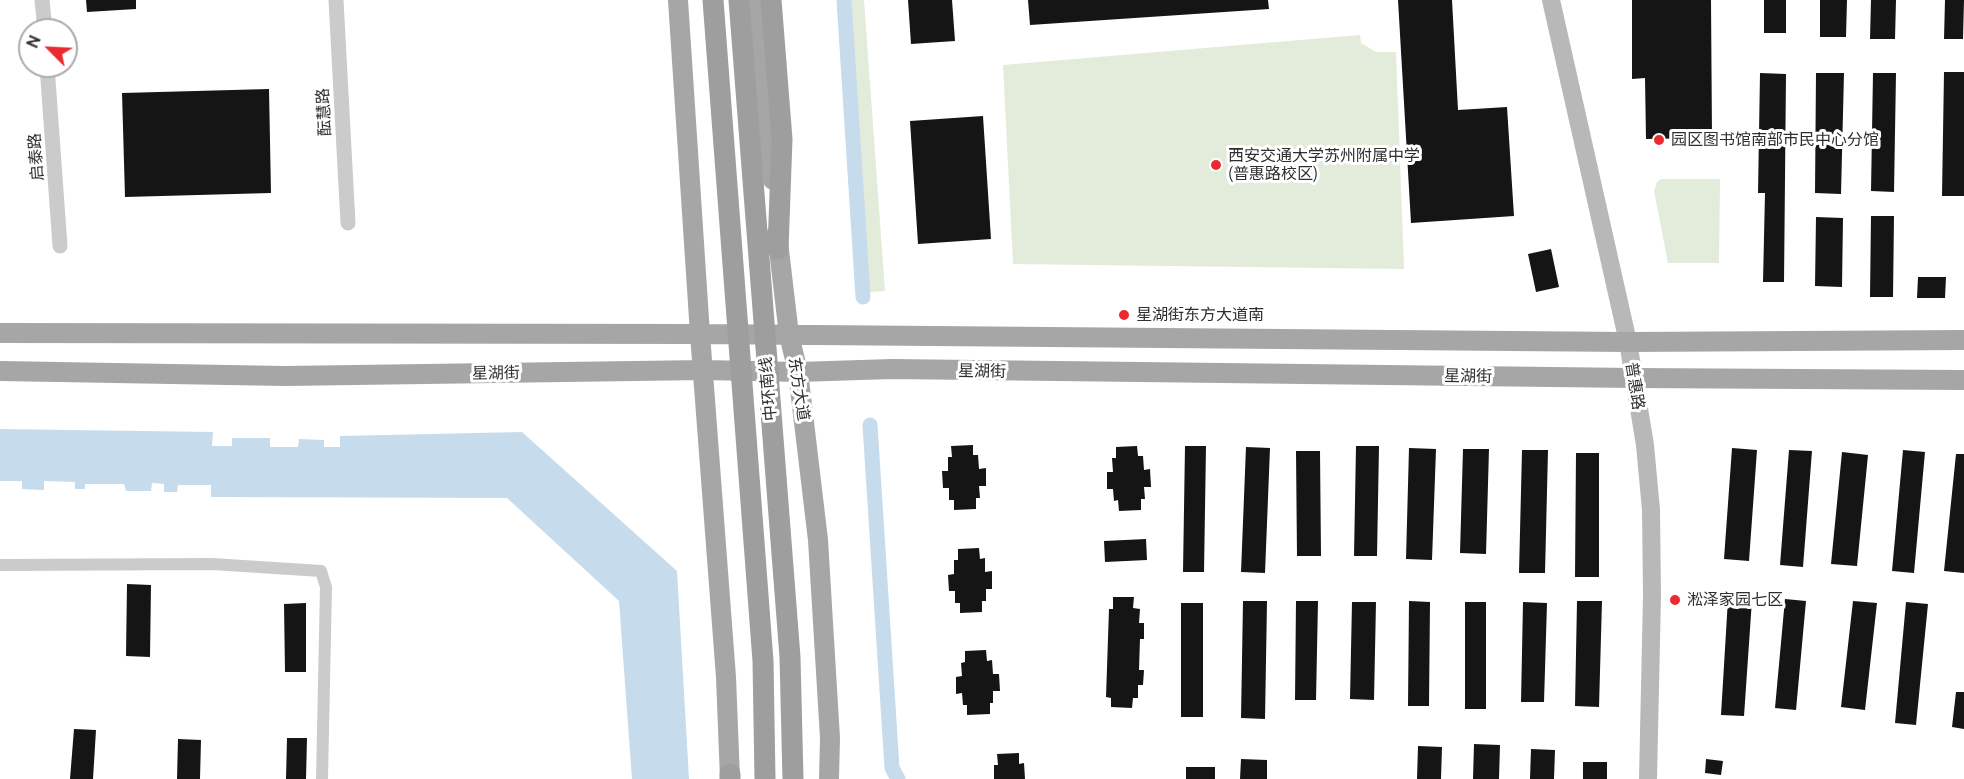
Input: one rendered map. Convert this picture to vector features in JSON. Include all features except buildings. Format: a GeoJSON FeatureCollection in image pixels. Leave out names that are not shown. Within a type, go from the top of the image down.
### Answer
{"type":"FeatureCollection","features":[{"type":"Feature","properties":{"kind":"highway","name":"中环南线"},"geometry":{"type":"LineString","coordinates":[[713,0],[763,661],[765,779]]}},
{"type":"Feature","properties":{"kind":"highway","name":"中环南线"},"geometry":{"type":"LineString","coordinates":[[739,0],[790,657],[793,779]]}},
{"type":"Feature","properties":{"kind":"highway"},"geometry":{"type":"LineString","coordinates":[[771,0],[782,139],[778,249]]}},
{"type":"Feature","properties":{"kind":"main road"},"geometry":{"type":"LineString","coordinates":[[678,0],[726,677],[730,777]]}},
{"type":"Feature","properties":{"kind":"main road","name":"东方大道"},"geometry":{"type":"LineString","coordinates":[[759,0],[778,249],[789,335],[798,372],[818,540],[830,738],[829,779]]}},
{"type":"Feature","properties":{"kind":"main road","name":"普惠路"},"geometry":{"type":"LineString","coordinates":[[1551,0],[1628,342],[1645,446],[1651,510],[1652,595],[1648,779]]}},
{"type":"Feature","properties":{"kind":"main road"},"geometry":{"type":"LineString","coordinates":[[0,333],[700,334],[1628,342],[1964,340]]}},
{"type":"Feature","properties":{"kind":"main road","name":"星湖街"},"geometry":{"type":"LineString","coordinates":[[0,371],[285,376],[704,370],[798,372],[892,369],[1964,380]]}},
{"type":"Feature","properties":{"kind":"street"},"geometry":{"type":"LineString","coordinates":[[42,0],[44,18]]}},
{"type":"Feature","properties":{"kind":"street","name":"酝慧路"},"geometry":{"type":"LineString","coordinates":[[336,0],[348,223]]}},
{"type":"Feature","properties":{"kind":"street","name":"启泰路"},"geometry":{"type":"LineString","coordinates":[[48,78],[60,246]]}},
{"type":"Feature","properties":{"kind":"street"},"geometry":{"type":"LineString","coordinates":[[0,565],[212,564],[321,571],[326,587],[322,779]]}},
{"type":"Feature","properties":{"kind":"green space"},"geometry":{"type":"Polygon","coordinates":[[[850,0],[864,0],[885,291],[869,292],[850,0]]]}},
{"type":"Feature","properties":{"kind":"green space"},"geometry":{"type":"Polygon","coordinates":[[[1360,35],[1361,43],[1376,52],[1396,52],[1404,269],[1013,264],[1003,65],[1360,35]]]}},
{"type":"Feature","properties":{"kind":"green space"},"geometry":{"type":"Polygon","coordinates":[[[1661,179],[1720,179],[1719,263],[1668,263],[1654,191],[1657,182],[1661,179]]]}},
{"type":"Feature","properties":{"kind":"water"},"geometry":{"type":"Polygon","coordinates":[[[0,429],[213,432],[212,446],[232,446],[232,438],[270,438],[270,447],[298,447],[299,439],[324,440],[324,447],[340,447],[340,436],[522,432],[677,571],[689,779],[632,779],[619,601],[507,498],[211,497],[211,485],[178,485],[177,492],[164,492],[164,484],[152,483],[151,491],[126,491],[124,484],[85,484],[85,489],[75,489],[75,482],[44,481],[44,490],[22,489],[22,481],[0,481],[0,429]]]}},
{"type":"Feature","properties":{"kind":"waterway"},"geometry":{"type":"LineString","coordinates":[[844,0],[863,297]]}},
{"type":"Feature","properties":{"kind":"waterway"},"geometry":{"type":"LineString","coordinates":[[870,425],[892,768],[898,779]]}},
{"type":"Feature","properties":{"kind":"place","name":"园区图书馆南部市民中心分馆"},"geometry":{"type":"Point","coordinates":[1659,140]}},
{"type":"Feature","properties":{"kind":"place","name":"西安交通大学苏州附属中学 (普惠路校区)"},"geometry":{"type":"Point","coordinates":[1216,165]}},
{"type":"Feature","properties":{"kind":"place","name":"星湖街东方大道南"},"geometry":{"type":"Point","coordinates":[1124,315]}},
{"type":"Feature","properties":{"kind":"place","name":"淞泽家园七区"},"geometry":{"type":"Point","coordinates":[1675,600]}}]}
